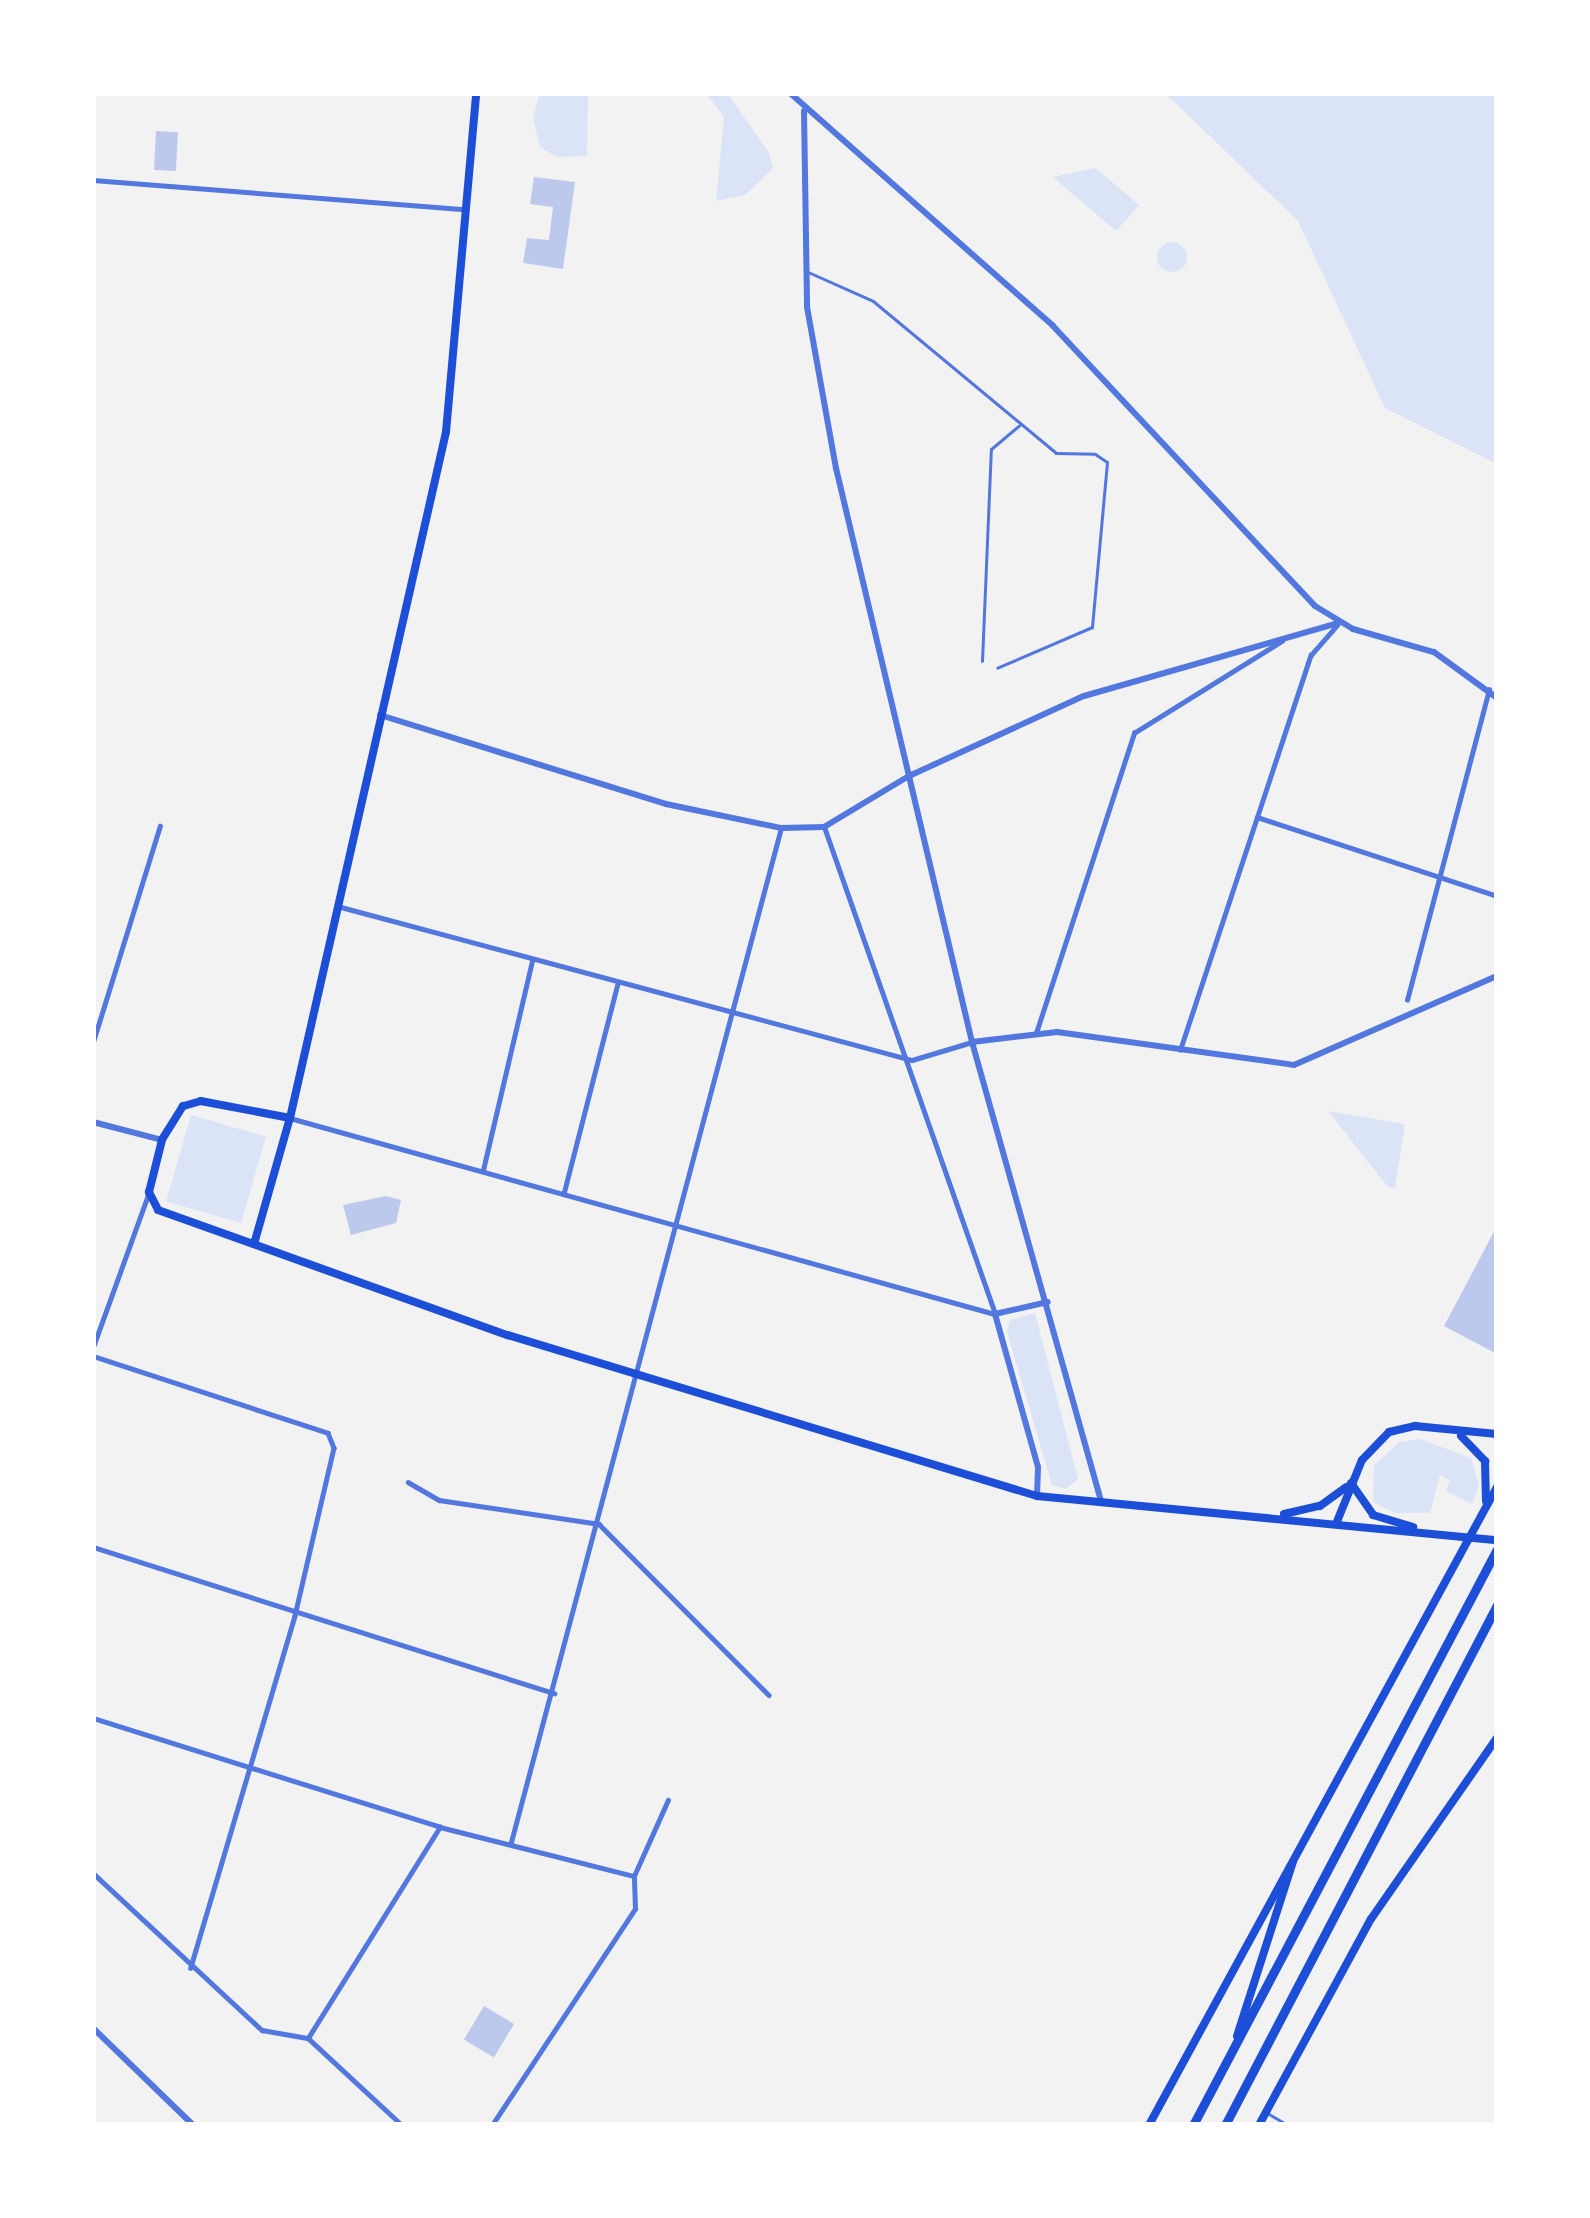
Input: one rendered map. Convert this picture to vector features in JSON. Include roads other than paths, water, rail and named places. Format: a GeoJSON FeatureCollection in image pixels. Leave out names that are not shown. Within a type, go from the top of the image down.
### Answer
{"type":"FeatureCollection","features":[{"type":"Feature","properties":{"kind":"highway"},"geometry":{"type":"LineString","coordinates":[[1193,2125],[1497,1545]]}},
{"type":"Feature","properties":{"kind":"highway"},"geometry":{"type":"LineString","coordinates":[[1225,2125],[1497,1605]]}},
{"type":"Feature","properties":{"kind":"main road"},"geometry":{"type":"LineString","coordinates":[[254,1244],[290,1118],[446,433],[476,93]]}},
{"type":"Feature","properties":{"kind":"main road"},"geometry":{"type":"LineString","coordinates":[[290,1118],[201,1101],[172,1115],[149,1192],[164,1215],[636,1373],[1037,1496],[1271,1516],[1497,1545]]}},
{"type":"Feature","properties":{"kind":"main road"},"geometry":{"type":"LineString","coordinates":[[1336,1524],[1369,1450],[1395,1430],[1497,1434]]}},
{"type":"Feature","properties":{"kind":"main road"},"geometry":{"type":"LineString","coordinates":[[1458,1433],[1486,1467],[1484,1514]]}},
{"type":"Feature","properties":{"kind":"main road"},"geometry":{"type":"LineString","coordinates":[[1271,1516],[1320,1506],[1351,1483]]}},
{"type":"Feature","properties":{"kind":"main road"},"geometry":{"type":"LineString","coordinates":[[1351,1483],[1373,1515],[1437,1534]]}},
{"type":"Feature","properties":{"kind":"main road"},"geometry":{"type":"LineString","coordinates":[[1149,2125],[1497,1487]]}},
{"type":"Feature","properties":{"kind":"main road"},"geometry":{"type":"LineString","coordinates":[[1259,2125],[1371,1919],[1497,1738]]}},
{"type":"Feature","properties":{"kind":"main road"},"geometry":{"type":"LineString","coordinates":[[1232,2050],[1296,1849]]}},
{"type":"Feature","properties":{"kind":"street"},"geometry":{"type":"LineString","coordinates":[[790,93],[804,111],[1053,326],[1189,478],[1338,623],[1434,652],[1497,698]]}},
{"type":"Feature","properties":{"kind":"street"},"geometry":{"type":"LineString","coordinates":[[804,111],[809,334],[828,432],[972,1042],[1102,1503]]}},
{"type":"Feature","properties":{"kind":"street"},"geometry":{"type":"LineString","coordinates":[[93,180],[467,209]]}},
{"type":"Feature","properties":{"kind":"street"},"geometry":{"type":"LineString","coordinates":[[380,715],[666,804],[781,829],[824,827],[909,776],[1084,695],[1338,623]]}},
{"type":"Feature","properties":{"kind":"street"},"geometry":{"type":"LineString","coordinates":[[1180,1050],[1311,656],[1338,623]]}},
{"type":"Feature","properties":{"kind":"street"},"geometry":{"type":"LineString","coordinates":[[1036,1033],[1134,733],[1282,641]]}},
{"type":"Feature","properties":{"kind":"street"},"geometry":{"type":"LineString","coordinates":[[1407,1000],[1489,690]]}},
{"type":"Feature","properties":{"kind":"street"},"geometry":{"type":"LineString","coordinates":[[1257,817],[1497,896]]}},
{"type":"Feature","properties":{"kind":"street"},"geometry":{"type":"LineString","coordinates":[[93,1042],[160,826]]}},
{"type":"Feature","properties":{"kind":"street"},"geometry":{"type":"LineString","coordinates":[[824,827],[912,1060],[995,1314],[1038,1467],[1037,1496]]}},
{"type":"Feature","properties":{"kind":"street"},"geometry":{"type":"LineString","coordinates":[[511,1842],[736,1018],[781,829]]}},
{"type":"Feature","properties":{"kind":"street"},"geometry":{"type":"LineString","coordinates":[[336,906],[736,1018],[912,1060],[972,1042],[1036,1033],[1294,1065],[1497,976]]}},
{"type":"Feature","properties":{"kind":"street"},"geometry":{"type":"LineString","coordinates":[[483,1170],[532,961]]}},
{"type":"Feature","properties":{"kind":"street"},"geometry":{"type":"LineString","coordinates":[[564,1192],[617,985]]}},
{"type":"Feature","properties":{"kind":"street"},"geometry":{"type":"LineString","coordinates":[[290,1118],[995,1314],[1048,1302]]}},
{"type":"Feature","properties":{"kind":"street"},"geometry":{"type":"LineString","coordinates":[[93,1122],[162,1141]]}},
{"type":"Feature","properties":{"kind":"street"},"geometry":{"type":"LineString","coordinates":[[93,1347],[149,1192]]}},
{"type":"Feature","properties":{"kind":"street"},"geometry":{"type":"LineString","coordinates":[[93,1356],[328,1432],[334,1448],[295,1616],[191,1968]]}},
{"type":"Feature","properties":{"kind":"street"},"geometry":{"type":"LineString","coordinates":[[408,1482],[439,1500],[599,1524],[769,1695]]}},
{"type":"Feature","properties":{"kind":"street"},"geometry":{"type":"LineString","coordinates":[[93,1547],[295,1616],[554,1693]]}},
{"type":"Feature","properties":{"kind":"street"},"geometry":{"type":"LineString","coordinates":[[93,1718],[440,1827],[634,1876]]}},
{"type":"Feature","properties":{"kind":"street"},"geometry":{"type":"LineString","coordinates":[[492,2125],[635,1909],[634,1876],[668,1800]]}},
{"type":"Feature","properties":{"kind":"street"},"geometry":{"type":"LineString","coordinates":[[308,2038],[440,1827]]}},
{"type":"Feature","properties":{"kind":"street"},"geometry":{"type":"LineString","coordinates":[[93,1873],[262,2030],[308,2038],[402,2125]]}},
{"type":"Feature","properties":{"kind":"street"},"geometry":{"type":"LineString","coordinates":[[93,2028],[193,2125]]}},
{"type":"Feature","properties":{"kind":"lane"},"geometry":{"type":"LineString","coordinates":[[808,272],[873,301],[1055,453],[1095,454],[1110,477],[1092,627],[997,668]]}},
{"type":"Feature","properties":{"kind":"lane"},"geometry":{"type":"LineString","coordinates":[[982,662],[991,449],[1021,424]]}},
{"type":"Feature","properties":{"kind":"lane"},"geometry":{"type":"LineString","coordinates":[[1265,2113],[1288,2125]]}}]}
